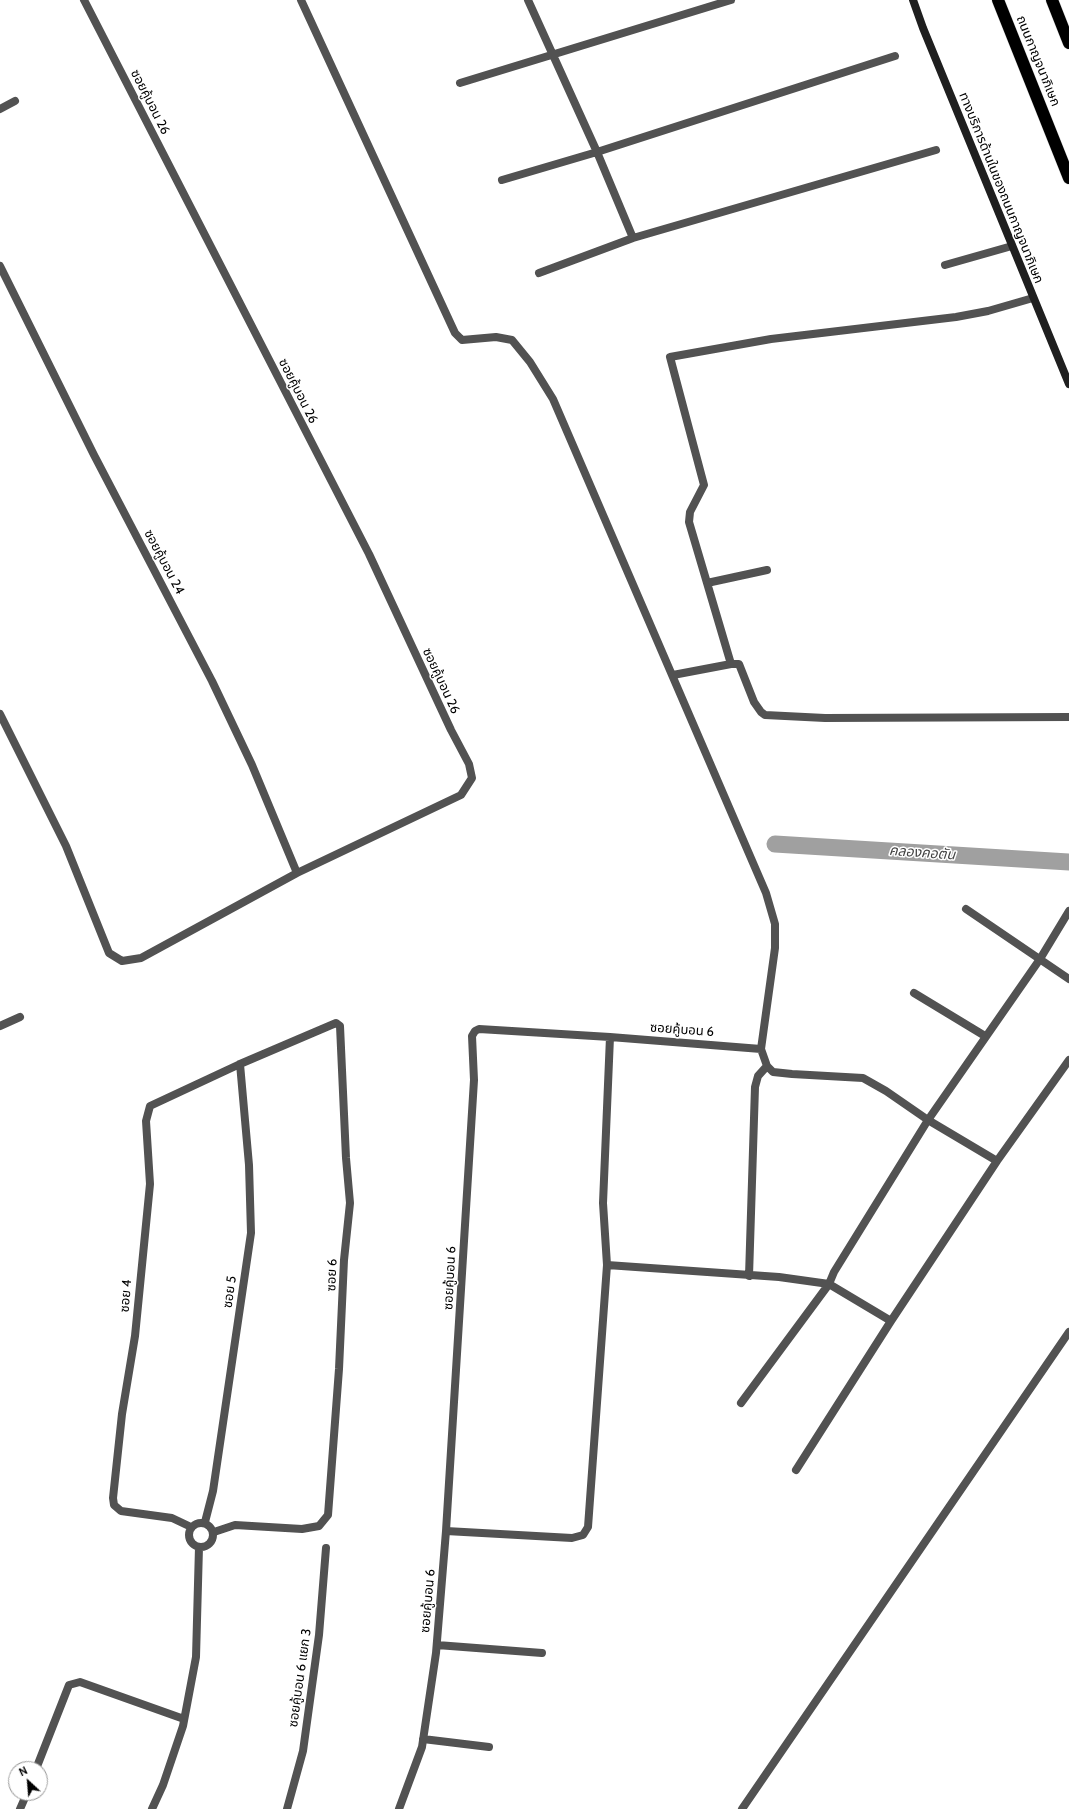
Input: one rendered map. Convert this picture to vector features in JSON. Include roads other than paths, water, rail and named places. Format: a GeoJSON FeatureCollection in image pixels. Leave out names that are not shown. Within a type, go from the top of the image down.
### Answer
{"type":"FeatureCollection","features":[{"type":"Feature","properties":{"kind":"highway","name":"ถนนกาญจนาภิเษก"},"geometry":{"type":"LineString","coordinates":[[998,0],[1069,178]]}},
{"type":"Feature","properties":{"kind":"highway"},"geometry":{"type":"LineString","coordinates":[[1052,0],[1069,43]]}},
{"type":"Feature","properties":{"kind":"main road","name":"ทางบริการด้านในของถนนกาญจนาภิเษก"},"geometry":{"type":"LineString","coordinates":[[913,0],[923,28],[1069,384]]}},
{"type":"Feature","properties":{"kind":"street","name":"ซอยคู้บอน 26"},"geometry":{"type":"LineString","coordinates":[[84,0],[369,554],[451,730],[469,764],[472,778],[461,795],[297,873]]}},
{"type":"Feature","properties":{"kind":"street"},"geometry":{"type":"LineString","coordinates":[[301,0],[455,333],[462,340],[496,337],[512,340],[530,362],[553,399],[766,893],[775,924],[775,948],[761,1049],[767,1066],[773,1072],[863,1078],[886,1091],[928,1120],[997,1161]]}},
{"type":"Feature","properties":{"kind":"street"},"geometry":{"type":"LineString","coordinates":[[528,0],[554,54],[633,238]]}},
{"type":"Feature","properties":{"kind":"street"},"geometry":{"type":"LineString","coordinates":[[460,83],[731,0]]}},
{"type":"Feature","properties":{"kind":"street"},"geometry":{"type":"LineString","coordinates":[[502,180],[597,152],[895,56]]}},
{"type":"Feature","properties":{"kind":"street"},"geometry":{"type":"LineString","coordinates":[[0,109],[15,101]]}},
{"type":"Feature","properties":{"kind":"street"},"geometry":{"type":"LineString","coordinates":[[538,273],[633,238],[936,150]]}},
{"type":"Feature","properties":{"kind":"street"},"geometry":{"type":"LineString","coordinates":[[945,265],[1012,246]]}},
{"type":"Feature","properties":{"kind":"street","name":"ซอยคู้บอน 24"},"geometry":{"type":"LineString","coordinates":[[0,266],[98,462],[212,681],[252,765],[297,873]]}},
{"type":"Feature","properties":{"kind":"street"},"geometry":{"type":"LineString","coordinates":[[731,664],[688,522],[690,512],[704,485],[670,357],[771,339],[956,317],[988,311],[1033,298]]}},
{"type":"Feature","properties":{"kind":"street"},"geometry":{"type":"LineString","coordinates":[[707,583],[767,570]]}},
{"type":"Feature","properties":{"kind":"street"},"geometry":{"type":"LineString","coordinates":[[673,675],[731,664],[739,664],[754,702],[765,715],[825,718],[1069,717]]}},
{"type":"Feature","properties":{"kind":"street"},"geometry":{"type":"LineString","coordinates":[[0,714],[66,846],[109,953],[122,961],[141,958],[297,873]]}},
{"type":"Feature","properties":{"kind":"street"},"geometry":{"type":"LineString","coordinates":[[966,909],[1069,979]]}},
{"type":"Feature","properties":{"kind":"street"},"geometry":{"type":"LineString","coordinates":[[741,1403],[829,1284],[834,1272],[928,1120],[1040,959],[1069,911]]}},
{"type":"Feature","properties":{"kind":"street"},"geometry":{"type":"LineString","coordinates":[[914,992],[985,1036]]}},
{"type":"Feature","properties":{"kind":"street"},"geometry":{"type":"LineString","coordinates":[[0,1026],[20,1016]]}},
{"type":"Feature","properties":{"kind":"street","name":"ซอย 6"},"geometry":{"type":"LineString","coordinates":[[214,1532],[236,1525],[302,1529],[319,1526],[328,1515],[340,1361],[344,1260],[350,1203],[346,1158],[340,1026],[333,1023],[240,1064]]}},
{"type":"Feature","properties":{"kind":"street","name":"ซอยคู้บอน 6"},"geometry":{"type":"LineString","coordinates":[[399,1809],[422,1747],[436,1645],[446,1531],[474,1080],[472,1036],[475,1031],[479,1029],[610,1037],[761,1049]]}},
{"type":"Feature","properties":{"kind":"street"},"geometry":{"type":"LineString","coordinates":[[446,1531],[572,1538],[583,1535],[588,1527],[607,1265],[603,1203],[610,1037]]}},
{"type":"Feature","properties":{"kind":"street"},"geometry":{"type":"LineString","coordinates":[[796,1470],[891,1321],[997,1161],[1069,1060]]}},
{"type":"Feature","properties":{"kind":"street","name":"ซอย 5"},"geometry":{"type":"LineString","coordinates":[[205,1522],[212,1491],[251,1233],[249,1165],[240,1064]]}},
{"type":"Feature","properties":{"kind":"street","name":"ซอย 4"},"geometry":{"type":"LineString","coordinates":[[191,1527],[172,1518],[121,1511],[114,1505],[113,1498],[122,1414],[135,1336],[150,1184],[146,1121],[150,1106],[240,1064]]}},
{"type":"Feature","properties":{"kind":"street"},"geometry":{"type":"LineString","coordinates":[[749,1276],[755,1087],[758,1076],[767,1066]]}},
{"type":"Feature","properties":{"kind":"street"},"geometry":{"type":"LineString","coordinates":[[607,1265],[829,1284],[891,1321]]}},
{"type":"Feature","properties":{"kind":"street"},"geometry":{"type":"LineString","coordinates":[[742,1809],[1069,1332]]}},
{"type":"Feature","properties":{"kind":"street"},"geometry":{"type":"LineString","coordinates":[[197,1522],[205,1522],[211,1526],[214,1532],[214,1538],[210,1544],[205,1547],[199,1547],[192,1543],[188,1535],[191,1527],[197,1522]]}},
{"type":"Feature","properties":{"kind":"street"},"geometry":{"type":"LineString","coordinates":[[152,1809],[162,1785],[184,1719],[196,1657],[199,1547]]}},
{"type":"Feature","properties":{"kind":"street","name":"ซอยคู้บอน 6 แยก 3"},"geometry":{"type":"LineString","coordinates":[[287,1809],[303,1751],[319,1635],[326,1548]]}},
{"type":"Feature","properties":{"kind":"street"},"geometry":{"type":"LineString","coordinates":[[436,1645],[542,1653]]}},
{"type":"Feature","properties":{"kind":"street"},"geometry":{"type":"LineString","coordinates":[[39,1761],[69,1685],[80,1682],[184,1719]]}},
{"type":"Feature","properties":{"kind":"street"},"geometry":{"type":"LineString","coordinates":[[423,1739],[489,1747]]}},
{"type":"Feature","properties":{"kind":"waterway","name":"คลองคอตัน"},"geometry":{"type":"LineString","coordinates":[[775,844],[1069,862]]}}]}
